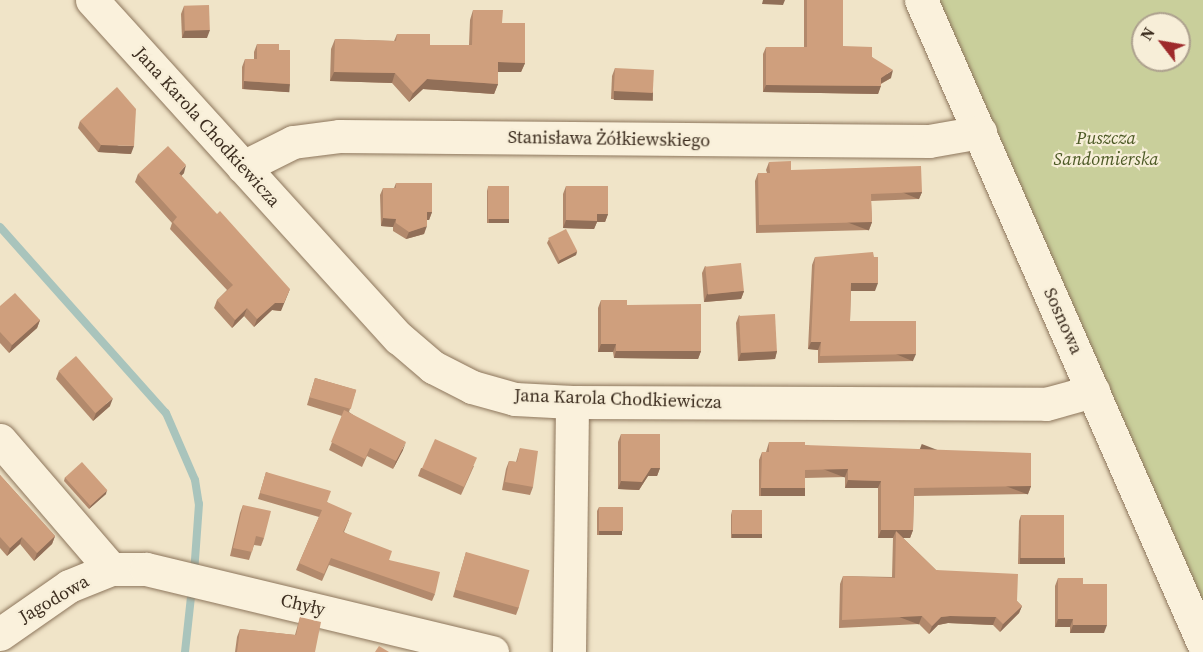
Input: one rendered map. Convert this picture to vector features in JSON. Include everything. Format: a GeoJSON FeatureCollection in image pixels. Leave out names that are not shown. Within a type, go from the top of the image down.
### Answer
{"type":"FeatureCollection","features":[{"type":"Feature","properties":{"kind":"street","name":"Jana Karola Chodkiewicza"},"geometry":{"type":"LineString","coordinates":[[92,0],[399,338],[433,368],[472,387],[515,399],[572,402],[1046,404],[1093,391]]}},
{"type":"Feature","properties":{"kind":"street","name":"Sosnowa"},"geometry":{"type":"LineString","coordinates":[[921,0],[1203,643]]}},
{"type":"Feature","properties":{"kind":"street","name":"Stanisława Żółkiewskiego"},"geometry":{"type":"LineString","coordinates":[[243,167],[293,142],[339,136],[929,141],[980,132]]}},
{"type":"Feature","properties":{"kind":"street"},"geometry":{"type":"LineString","coordinates":[[569,652],[572,402]]}},
{"type":"Feature","properties":{"kind":"street"},"geometry":{"type":"LineString","coordinates":[[0,440],[111,569]]}},
{"type":"Feature","properties":{"kind":"street","name":"Chyły"},"geometry":{"type":"LineString","coordinates":[[111,569],[157,571],[492,652]]}},
{"type":"Feature","properties":{"kind":"street","name":"Jagodowa"},"geometry":{"type":"LineString","coordinates":[[0,634],[44,601],[111,569]]}},
{"type":"Feature","properties":{"kind":"green space","name":"Puszcza Sandomierska"},"geometry":{"type":"Polygon","coordinates":[[[935,0],[1203,0],[1203,616],[935,0]]]}},
{"type":"Feature","properties":{"kind":"building"},"geometry":{"type":"Polygon","coordinates":[[[807,0],[843,0],[843,46],[872,47],[872,57],[893,70],[881,78],[881,86],[766,85],[766,47],[807,47],[807,0]]]}},
{"type":"Feature","properties":{"kind":"building"},"geometry":{"type":"Polygon","coordinates":[[[209,5],[210,30],[185,31],[184,6],[209,5]]]}},
{"type":"Feature","properties":{"kind":"building"},"geometry":{"type":"Polygon","coordinates":[[[473,10],[503,10],[502,23],[525,23],[525,63],[498,62],[498,84],[427,79],[413,93],[395,73],[334,72],[335,39],[396,41],[397,34],[430,34],[430,45],[472,45],[473,10]]]}},
{"type":"Feature","properties":{"kind":"building"},"geometry":{"type":"Polygon","coordinates":[[[257,44],[279,44],[279,50],[290,50],[290,84],[244,81],[245,59],[257,59],[257,44]]]}},
{"type":"Feature","properties":{"kind":"building"},"geometry":{"type":"Polygon","coordinates":[[[615,68],[654,70],[653,93],[614,91],[615,68]]]}},
{"type":"Feature","properties":{"kind":"building"},"geometry":{"type":"Polygon","coordinates":[[[117,87],[136,109],[134,146],[101,145],[80,121],[117,87]]]}},
{"type":"Feature","properties":{"kind":"building"},"geometry":{"type":"Polygon","coordinates":[[[168,146],[186,165],[179,173],[217,214],[220,211],[290,289],[284,303],[275,303],[257,319],[247,308],[235,320],[217,300],[233,285],[173,222],[177,217],[138,174],[168,146]]]}},
{"type":"Feature","properties":{"kind":"building"},"geometry":{"type":"Polygon","coordinates":[[[791,161],[791,170],[921,166],[922,192],[871,194],[872,222],[759,225],[758,173],[770,173],[769,162],[791,161]]]}},
{"type":"Feature","properties":{"kind":"building"},"geometry":{"type":"Polygon","coordinates":[[[396,183],[432,183],[432,212],[427,212],[427,226],[409,232],[396,223],[396,219],[383,218],[383,188],[396,188],[396,183]]]}},
{"type":"Feature","properties":{"kind":"building"},"geometry":{"type":"Polygon","coordinates":[[[488,186],[509,186],[509,219],[488,219],[488,186]]]}},
{"type":"Feature","properties":{"kind":"building"},"geometry":{"type":"Polygon","coordinates":[[[566,186],[608,186],[608,214],[597,214],[597,221],[566,220],[566,186]]]}},
{"type":"Feature","properties":{"kind":"building"},"geometry":{"type":"Polygon","coordinates":[[[566,229],[577,251],[560,260],[548,238],[566,229]]]}},
{"type":"Feature","properties":{"kind":"building"},"geometry":{"type":"Polygon","coordinates":[[[873,252],[874,257],[878,257],[878,283],[851,283],[850,321],[916,321],[916,354],[820,356],[821,342],[811,342],[815,257],[873,252]]]}},
{"type":"Feature","properties":{"kind":"building"},"geometry":{"type":"Polygon","coordinates":[[[741,263],[744,291],[708,295],[705,267],[741,263]]]}},
{"type":"Feature","properties":{"kind":"building"},"geometry":{"type":"Polygon","coordinates":[[[15,293],[40,320],[12,345],[0,332],[0,306],[15,293]]]}},
{"type":"Feature","properties":{"kind":"building"},"geometry":{"type":"Polygon","coordinates":[[[601,300],[627,300],[627,305],[701,304],[701,351],[616,351],[616,344],[601,344],[601,300]]]}},
{"type":"Feature","properties":{"kind":"building"},"geometry":{"type":"Polygon","coordinates":[[[775,314],[777,351],[741,353],[739,316],[775,314]]]}},
{"type":"Feature","properties":{"kind":"building"},"geometry":{"type":"Polygon","coordinates":[[[76,356],[113,398],[95,413],[59,371],[76,356]]]}},
{"type":"Feature","properties":{"kind":"building"},"geometry":{"type":"Polygon","coordinates":[[[315,378],[356,390],[351,409],[309,397],[315,378]]]}},
{"type":"Feature","properties":{"kind":"building"},"geometry":{"type":"Polygon","coordinates":[[[344,410],[406,442],[396,461],[370,448],[365,459],[331,442],[344,410]]]}},
{"type":"Feature","properties":{"kind":"building"},"geometry":{"type":"Polygon","coordinates":[[[621,434],[660,434],[660,468],[651,468],[642,482],[621,481],[621,434]]]}},
{"type":"Feature","properties":{"kind":"building"},"geometry":{"type":"Polygon","coordinates":[[[435,439],[477,458],[464,487],[422,468],[435,439]]]}},
{"type":"Feature","properties":{"kind":"building"},"geometry":{"type":"Polygon","coordinates":[[[769,442],[1031,453],[1031,486],[914,488],[913,530],[881,530],[881,481],[848,480],[848,469],[805,470],[805,488],[761,488],[762,452],[769,452],[769,442]]]}},
{"type":"Feature","properties":{"kind":"building"},"geometry":{"type":"Polygon","coordinates":[[[520,448],[538,451],[533,487],[505,482],[509,461],[517,462],[520,448]]]}},
{"type":"Feature","properties":{"kind":"building"},"geometry":{"type":"Polygon","coordinates":[[[82,462],[107,490],[90,506],[65,477],[82,462]]]}},
{"type":"Feature","properties":{"kind":"building"},"geometry":{"type":"Polygon","coordinates":[[[266,472],[331,491],[327,502],[352,513],[343,532],[392,551],[389,560],[440,572],[435,594],[331,558],[324,574],[299,563],[322,510],[260,493],[266,472]]]}},
{"type":"Feature","properties":{"kind":"building"},"geometry":{"type":"Polygon","coordinates":[[[0,475],[55,536],[37,553],[22,537],[10,548],[0,537],[0,475]]]}},
{"type":"Feature","properties":{"kind":"building"},"geometry":{"type":"Polygon","coordinates":[[[243,505],[271,511],[264,538],[256,536],[252,552],[233,548],[243,505]]]}},
{"type":"Feature","properties":{"kind":"building"},"geometry":{"type":"Polygon","coordinates":[[[599,507],[623,507],[623,531],[599,531],[599,507]]]}},
{"type":"Feature","properties":{"kind":"building"},"geometry":{"type":"Polygon","coordinates":[[[732,510],[762,510],[762,534],[732,534],[732,510]]]}},
{"type":"Feature","properties":{"kind":"building"},"geometry":{"type":"Polygon","coordinates":[[[1021,515],[1064,515],[1064,558],[1021,558],[1021,515]]]}},
{"type":"Feature","properties":{"kind":"building"},"geometry":{"type":"Polygon","coordinates":[[[896,531],[936,570],[1018,574],[1017,601],[1022,606],[1003,624],[996,617],[941,617],[932,626],[922,616],[842,620],[843,576],[895,578],[896,531]]]}},
{"type":"Feature","properties":{"kind":"building"},"geometry":{"type":"Polygon","coordinates":[[[466,552],[529,570],[519,608],[455,589],[466,552]]]}},
{"type":"Feature","properties":{"kind":"building"},"geometry":{"type":"Polygon","coordinates":[[[1058,578],[1083,578],[1083,584],[1107,584],[1107,625],[1073,625],[1073,619],[1058,619],[1058,578]]]}},
{"type":"Feature","properties":{"kind":"building"},"geometry":{"type":"Polygon","coordinates":[[[300,617],[321,622],[315,652],[237,652],[240,629],[296,635],[300,617]]]}},
{"type":"Feature","properties":{"kind":"building"},"geometry":{"type":"Polygon","coordinates":[[[379,646],[389,652],[375,652],[379,646]]]}},
{"type":"Feature","properties":{"kind":"waterway"},"geometry":{"type":"LineString","coordinates":[[0,227],[166,413],[195,480],[199,504],[194,573]]}},
{"type":"Feature","properties":{"kind":"waterway"},"geometry":{"type":"LineString","coordinates":[[185,652],[192,588]]}}]}
